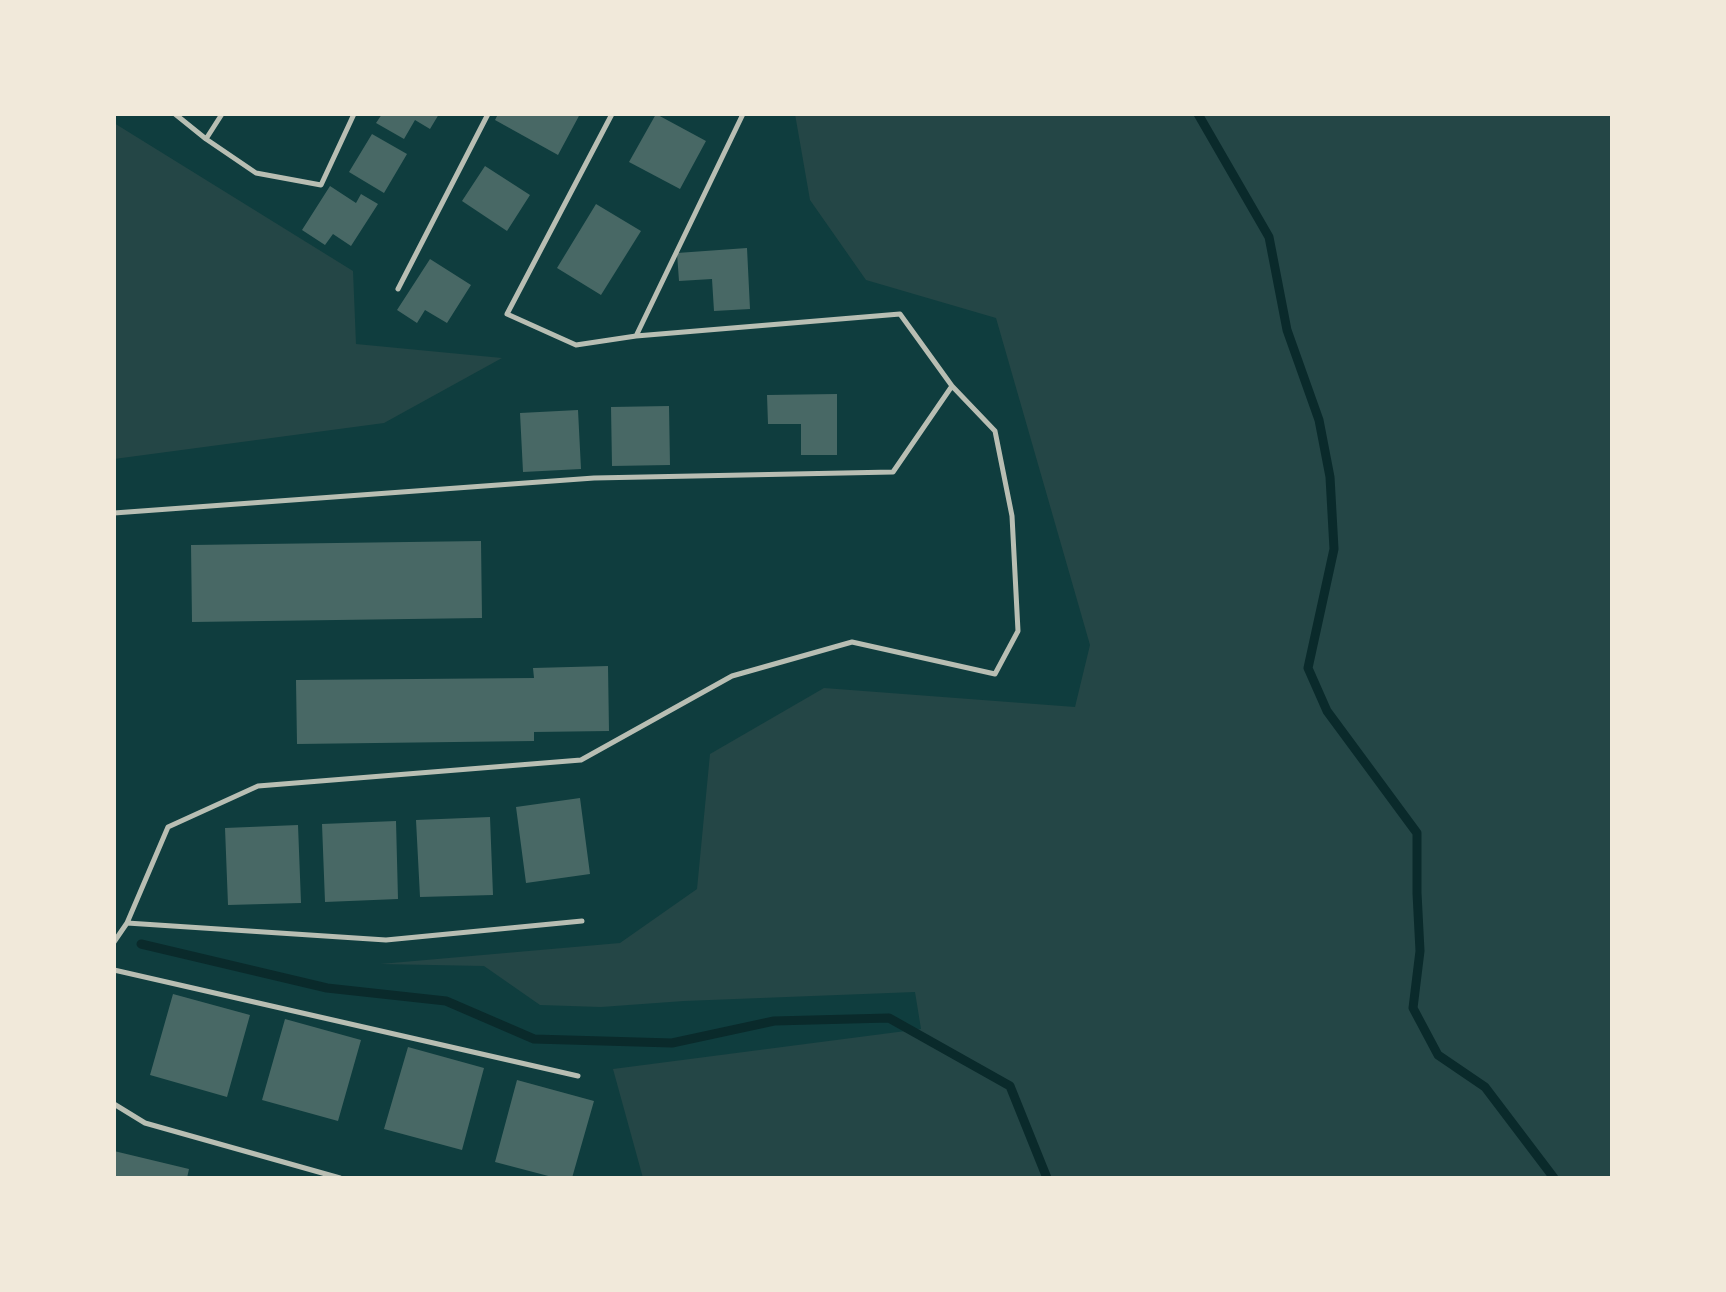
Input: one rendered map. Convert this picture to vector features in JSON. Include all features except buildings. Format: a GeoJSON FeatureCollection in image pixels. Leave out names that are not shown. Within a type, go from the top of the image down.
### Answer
{"type":"FeatureCollection","features":[{"type":"Feature","properties":{"kind":"lane"},"geometry":{"type":"LineString","coordinates":[[175,114],[256,173],[321,185],[354,114]]}},
{"type":"Feature","properties":{"kind":"lane"},"geometry":{"type":"LineString","coordinates":[[206,139],[222,114]]}},
{"type":"Feature","properties":{"kind":"lane"},"geometry":{"type":"LineString","coordinates":[[398,289],[488,114]]}},
{"type":"Feature","properties":{"kind":"lane"},"geometry":{"type":"LineString","coordinates":[[114,942],[127,923],[168,827],[258,786],[581,760],[732,676],[852,642],[995,674],[1018,631],[1012,516],[995,431],[953,386],[900,314],[636,336],[576,345],[507,314],[612,114]]}},
{"type":"Feature","properties":{"kind":"lane"},"geometry":{"type":"LineString","coordinates":[[636,336],[743,114]]}},
{"type":"Feature","properties":{"kind":"lane"},"geometry":{"type":"LineString","coordinates":[[114,513],[594,478],[893,472],[953,386]]}},
{"type":"Feature","properties":{"kind":"lane"},"geometry":{"type":"LineString","coordinates":[[127,923],[386,940],[582,921]]}},
{"type":"Feature","properties":{"kind":"lane"},"geometry":{"type":"LineString","coordinates":[[114,970],[578,1076]]}},
{"type":"Feature","properties":{"kind":"lane"},"geometry":{"type":"LineString","coordinates":[[114,1104],[145,1123],[340,1178]]}},
{"type":"Feature","properties":{"kind":"shaded area"},"geometry":{"type":"Polygon","coordinates":[[[795,114],[1612,114],[1612,1178],[643,1178],[613,1069],[921,1029],[915,992],[601,1007],[540,1005],[484,966],[380,964],[620,943],[697,889],[710,754],[824,688],[1075,707],[1090,645],[996,318],[866,280],[810,200],[795,114]]]}},
{"type":"Feature","properties":{"kind":"shaded area"},"geometry":{"type":"Polygon","coordinates":[[[114,123],[353,271],[356,344],[502,358],[384,423],[114,459],[114,123]]]}},
{"type":"Feature","properties":{"kind":"waterway"},"geometry":{"type":"LineString","coordinates":[[1198,114],[1269,237],[1287,330],[1319,420],[1330,477],[1334,549],[1308,668],[1327,711],[1417,833],[1420,951],[1413,1008],[1438,1055],[1485,1087],[1554,1178]]}},
{"type":"Feature","properties":{"kind":"waterway"},"geometry":{"type":"LineString","coordinates":[[141,944],[327,988],[446,1001],[534,1039],[672,1043],[774,1021],[889,1018],[1010,1086],[1047,1178]]}}]}
